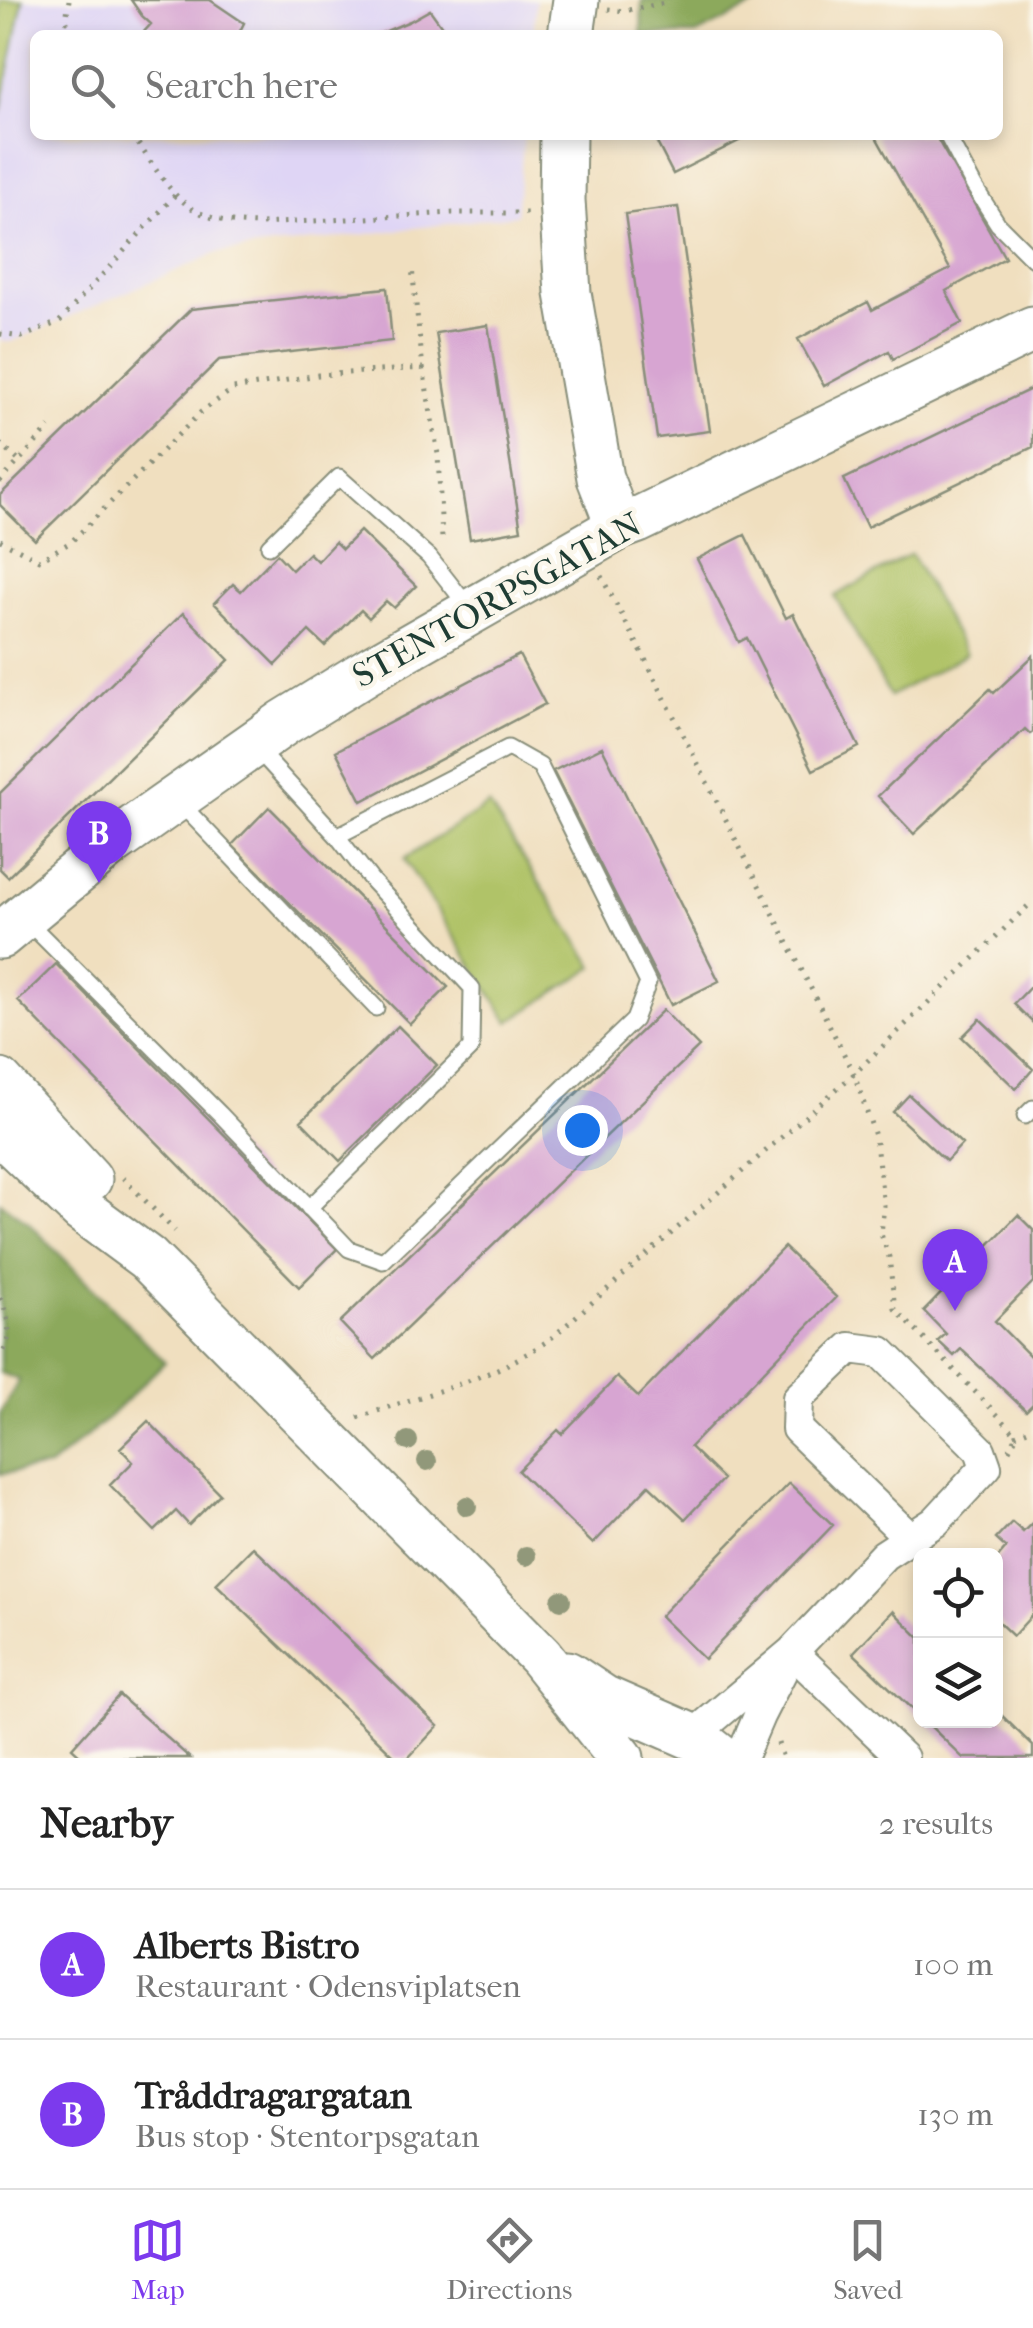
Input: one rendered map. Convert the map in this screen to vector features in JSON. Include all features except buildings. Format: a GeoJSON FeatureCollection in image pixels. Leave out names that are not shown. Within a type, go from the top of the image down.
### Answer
{"type":"FeatureCollection","features":[{"type":"Feature","properties":{"kind":"street"},"geometry":{"type":"LineString","coordinates":[[563,140],[568,293],[600,478],[601,537]]}},
{"type":"Feature","properties":{"kind":"street","name":"STENTORPSGATAN"},"geometry":{"type":"LineString","coordinates":[[6,932],[110,845],[253,745],[376,666],[601,537],[1033,329]]}},
{"type":"Feature","properties":{"kind":"street"},"geometry":{"type":"LineString","coordinates":[[0,1082],[100,1191],[146,1258]]}},
{"type":"Feature","properties":{"kind":"street"},"geometry":{"type":"LineString","coordinates":[[0,1132],[82,1210],[146,1258],[540,1656],[621,1758]]}},
{"type":"Feature","properties":{"kind":"street"},"geometry":{"type":"LineString","coordinates":[[697,1742],[792,1652],[884,1555],[911,1539],[935,1522],[986,1467],[980,1450],[881,1352],[850,1348],[798,1398],[797,1429],[911,1539]]}},
{"type":"Feature","properties":{"kind":"street"},"geometry":{"type":"LineString","coordinates":[[741,1758],[792,1652]]}},
{"type":"Feature","properties":{"kind":"street"},"geometry":{"type":"LineString","coordinates":[[792,1652],[903,1758]]}},
{"type":"Feature","properties":{"kind":"street"},"geometry":{"type":"LineString","coordinates":[[540,1656],[603,1698],[697,1742]]}},
{"type":"Feature","properties":{"kind":"street"},"geometry":{"type":"LineString","coordinates":[[635,1758],[639,1747],[658,1734],[697,1742]]}},
{"type":"Feature","properties":{"kind":"lane"},"geometry":{"type":"LineString","coordinates":[[950,140],[998,224],[1033,258]]}},
{"type":"Feature","properties":{"kind":"lane"},"geometry":{"type":"LineString","coordinates":[[269,546],[339,478],[429,557],[472,610]]}},
{"type":"Feature","properties":{"kind":"lane"},"geometry":{"type":"LineString","coordinates":[[253,745],[472,988],[471,1048],[310,1208]]}},
{"type":"Feature","properties":{"kind":"lane"},"geometry":{"type":"LineString","coordinates":[[6,932],[220,1114],[349,1250],[382,1261],[634,1020],[648,983],[540,766],[508,748],[336,836]]}},
{"type":"Feature","properties":{"kind":"lane"},"geometry":{"type":"LineString","coordinates":[[176,799],[376,1008]]}},
{"type":"Feature","properties":{"kind":"path"},"geometry":{"type":"LineString","coordinates":[[69,0],[66,20],[71,30]]}},
{"type":"Feature","properties":{"kind":"path"},"geometry":{"type":"LineString","coordinates":[[574,13],[624,11],[668,0]]}},
{"type":"Feature","properties":{"kind":"path"},"geometry":{"type":"LineString","coordinates":[[136,140],[175,196],[189,208],[209,218],[238,224],[537,212]]}},
{"type":"Feature","properties":{"kind":"path"},"geometry":{"type":"LineString","coordinates":[[0,334],[22,336],[59,322],[175,196]]}},
{"type":"Feature","properties":{"kind":"path"},"geometry":{"type":"LineString","coordinates":[[412,268],[438,454],[442,540],[429,557]]}},
{"type":"Feature","properties":{"kind":"path"},"geometry":{"type":"LineString","coordinates":[[0,540],[39,560],[71,542],[201,412],[233,389],[318,375],[423,368]]}},
{"type":"Feature","properties":{"kind":"path"},"geometry":{"type":"LineString","coordinates":[[0,482],[50,427]]}},
{"type":"Feature","properties":{"kind":"path"},"geometry":{"type":"LineString","coordinates":[[0,444],[18,461]]}},
{"type":"Feature","properties":{"kind":"path"},"geometry":{"type":"LineString","coordinates":[[601,537],[597,568],[854,1074],[875,1136],[884,1206],[881,1234],[896,1310],[1017,1434],[1033,1428]]}},
{"type":"Feature","properties":{"kind":"path"},"geometry":{"type":"LineString","coordinates":[[358,1418],[483,1376],[549,1340],[854,1074],[1033,901]]}},
{"type":"Feature","properties":{"kind":"path"},"geometry":{"type":"LineString","coordinates":[[0,1298],[10,1320],[8,1347],[0,1357]]}},
{"type":"Feature","properties":{"kind":"shaded area"},"geometry":{"type":"Polygon","coordinates":[[[0,0],[536,0],[533,30],[30,30],[30,140],[524,140],[516,215],[217,253],[11,342],[0,340],[0,0]]]}},
{"type":"Feature","properties":{"kind":"green space"},"geometry":{"type":"Polygon","coordinates":[[[0,0],[23,0],[0,114],[0,0]]]}},
{"type":"Feature","properties":{"kind":"green space"},"geometry":{"type":"Polygon","coordinates":[[[642,0],[766,0],[706,30],[641,30],[642,0]]]}},
{"type":"Feature","properties":{"kind":"green space"},"geometry":{"type":"Polygon","coordinates":[[[911,554],[966,654],[890,696],[835,596],[911,554]]]}},
{"type":"Feature","properties":{"kind":"green space"},"geometry":{"type":"Polygon","coordinates":[[[489,805],[594,967],[509,1022],[404,859],[489,805]]]}},
{"type":"Feature","properties":{"kind":"green space"},"geometry":{"type":"Polygon","coordinates":[[[0,1202],[29,1223],[165,1362],[106,1420],[49,1467],[0,1474],[0,1414],[19,1380],[0,1373],[0,1202]]]}},
{"type":"Feature","properties":{"kind":"place","name":"Tråddragargatan"},"geometry":{"type":"Point","coordinates":[99,883]}},
{"type":"Feature","properties":{"kind":"place","name":"Alberts Bistro"},"geometry":{"type":"Point","coordinates":[955,1311]}}]}
